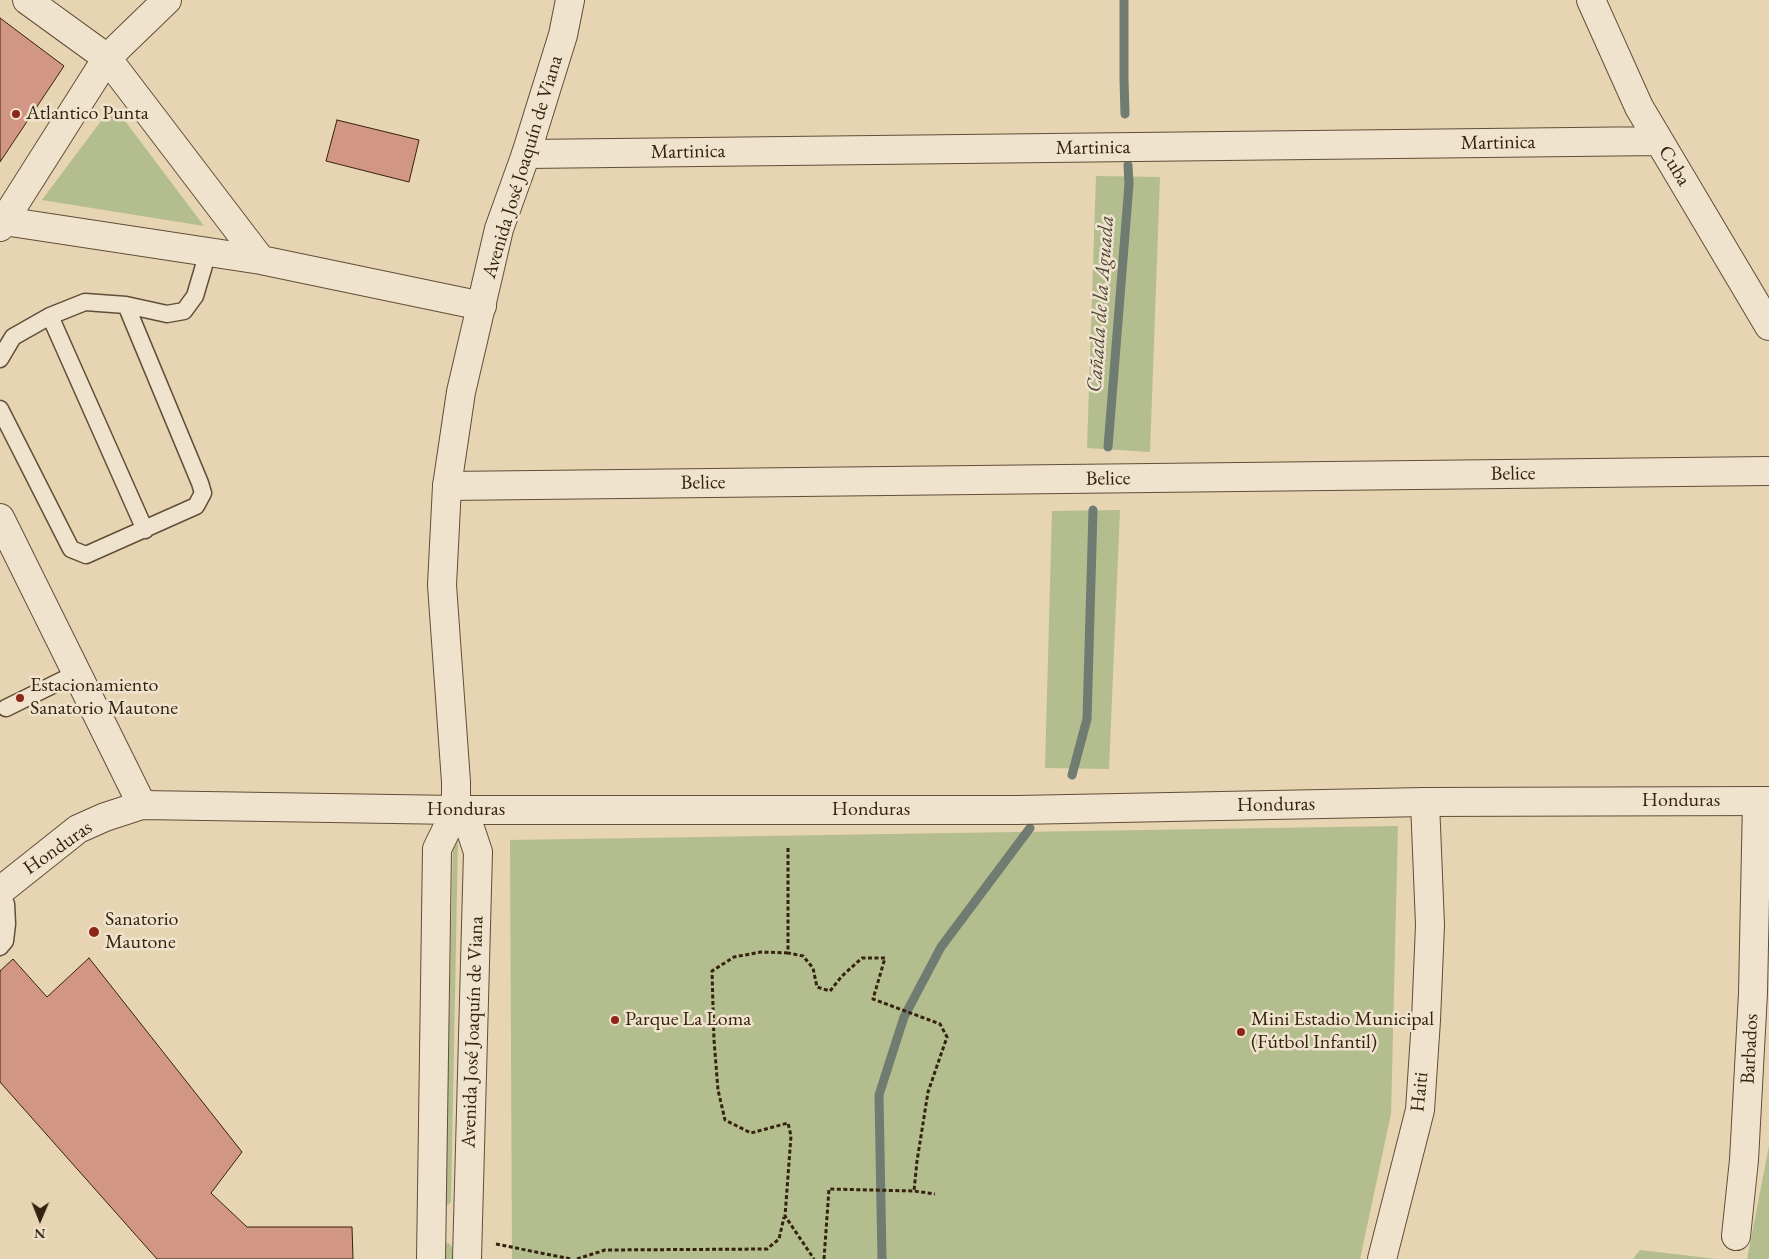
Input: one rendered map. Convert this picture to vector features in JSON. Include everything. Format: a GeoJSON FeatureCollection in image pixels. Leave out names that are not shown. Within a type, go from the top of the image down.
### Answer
{"type":"FeatureCollection","features":[{"type":"Feature","properties":{"kind":"street"},"geometry":{"type":"LineString","coordinates":[[27,0],[107,58],[261,260]]}},
{"type":"Feature","properties":{"kind":"street"},"geometry":{"type":"LineString","coordinates":[[167,0],[107,58],[2,224],[261,260],[482,306]]}},
{"type":"Feature","properties":{"kind":"street","name":"Avenida José Joaquín de Viana"},"geometry":{"type":"LineString","coordinates":[[431,1259],[437,849],[456,810],[456,782],[442,585],[447,486],[461,392],[499,229],[526,154],[563,35],[570,0]]}},
{"type":"Feature","properties":{"kind":"street","name":"Cuba"},"geometry":{"type":"LineString","coordinates":[[1591,0],[1639,107],[1769,326]]}},
{"type":"Feature","properties":{"kind":"street","name":"Martinica"},"geometry":{"type":"LineString","coordinates":[[526,154],[1660,141]]}},
{"type":"Feature","properties":{"kind":"street","name":"Belice"},"geometry":{"type":"LineString","coordinates":[[447,486],[1769,471]]}},
{"type":"Feature","properties":{"kind":"street"},"geometry":{"type":"LineString","coordinates":[[0,518],[142,805]]}},
{"type":"Feature","properties":{"kind":"street","name":"Honduras"},"geometry":{"type":"LineString","coordinates":[[0,893],[78,830],[105,817],[142,805],[456,810],[1017,810],[1425,802],[1763,801]]}},
{"type":"Feature","properties":{"kind":"street","name":"Barbados"},"geometry":{"type":"LineString","coordinates":[[1736,1236],[1744,1160],[1763,801]]}},
{"type":"Feature","properties":{"kind":"street","name":"Haiti"},"geometry":{"type":"LineString","coordinates":[[1382,1259],[1420,1110],[1430,925],[1425,802]]}},
{"type":"Feature","properties":{"kind":"street","name":"Avenida José Joaquín de Viana"},"geometry":{"type":"LineString","coordinates":[[456,810],[471,831],[478,852],[468,1240]]}},
{"type":"Feature","properties":{"kind":"street"},"geometry":{"type":"LineString","coordinates":[[431,1222],[468,1240]]}},
{"type":"Feature","properties":{"kind":"lane"},"geometry":{"type":"LineString","coordinates":[[0,359],[13,337],[50,316],[85,302],[126,305],[167,314],[184,311],[195,296],[208,252]]}},
{"type":"Feature","properties":{"kind":"lane"},"geometry":{"type":"LineString","coordinates":[[0,409],[71,549],[86,555],[196,506],[203,493],[126,305]]}},
{"type":"Feature","properties":{"kind":"lane"},"geometry":{"type":"LineString","coordinates":[[50,316],[144,530]]}},
{"type":"Feature","properties":{"kind":"lane"},"geometry":{"type":"LineString","coordinates":[[6,708],[77,673]]}},
{"type":"Feature","properties":{"kind":"lane"},"geometry":{"type":"LineString","coordinates":[[0,893],[6,904],[7,924],[5,941],[0,947]]}},
{"type":"Feature","properties":{"kind":"path"},"geometry":{"type":"LineString","coordinates":[[788,848],[788,953]]}},
{"type":"Feature","properties":{"kind":"path"},"geometry":{"type":"LineString","coordinates":[[578,1259],[605,1250],[767,1249],[779,1239],[785,1216],[791,1136],[788,1123],[751,1133],[725,1120],[717,1082],[712,971],[734,957],[761,952],[788,953],[803,956],[813,968],[817,987],[830,991],[842,976],[862,958],[885,958],[873,999],[940,1024],[947,1037],[928,1092],[914,1192]]}},
{"type":"Feature","properties":{"kind":"path"},"geometry":{"type":"LineString","coordinates":[[824,1259],[829,1189],[936,1194]]}},
{"type":"Feature","properties":{"kind":"path"},"geometry":{"type":"LineString","coordinates":[[785,1216],[814,1259]]}},
{"type":"Feature","properties":{"kind":"path"},"geometry":{"type":"LineString","coordinates":[[468,1240],[571,1259]]}},
{"type":"Feature","properties":{"kind":"green space"},"geometry":{"type":"Polygon","coordinates":[[[113,105],[204,226],[42,200],[113,105]]]}},
{"type":"Feature","properties":{"kind":"green space"},"geometry":{"type":"Polygon","coordinates":[[[1096,176],[1160,177],[1150,452],[1087,448],[1096,176]]]}},
{"type":"Feature","properties":{"kind":"green space"},"geometry":{"type":"Polygon","coordinates":[[[1120,510],[1109,769],[1045,768],[1052,511],[1120,510]]]}},
{"type":"Feature","properties":{"kind":"green space","name":"Parque La Loma"},"geometry":{"type":"Polygon","coordinates":[[[1398,826],[1391,1114],[1360,1259],[512,1259],[510,840],[1398,826]]]}},
{"type":"Feature","properties":{"kind":"green space"},"geometry":{"type":"Polygon","coordinates":[[[455,838],[458,839],[451,1202],[448,1205],[445,1203],[453,842],[455,838]]]}},
{"type":"Feature","properties":{"kind":"green space"},"geometry":{"type":"Polygon","coordinates":[[[1769,1146],[1769,1259],[1747,1259],[1769,1146]]]}},
{"type":"Feature","properties":{"kind":"green space"},"geometry":{"type":"Polygon","coordinates":[[[449,1243],[452,1247],[452,1259],[444,1259],[444,1244],[449,1243]]]}},
{"type":"Feature","properties":{"kind":"green space"},"geometry":{"type":"Polygon","coordinates":[[[1640,1250],[1708,1258],[1716,1259],[1633,1259],[1640,1250]]]}},
{"type":"Feature","properties":{"kind":"building","name":"Atlantico Punta"},"geometry":{"type":"Polygon","coordinates":[[[0,18],[64,66],[0,162],[0,18]]]}},
{"type":"Feature","properties":{"kind":"building"},"geometry":{"type":"Polygon","coordinates":[[[337,120],[419,140],[409,182],[326,161],[337,120]]]}},
{"type":"Feature","properties":{"kind":"building","name":"Sanatorio Mautone"},"geometry":{"type":"Polygon","coordinates":[[[89,958],[242,1152],[211,1193],[247,1227],[352,1227],[353,1259],[157,1259],[0,1082],[0,971],[13,959],[47,997],[89,958]]]}},
{"type":"Feature","properties":{"kind":"waterway","name":"Cañada de la Aguada"},"geometry":{"type":"LineString","coordinates":[[1124,0],[1125,114]]}},
{"type":"Feature","properties":{"kind":"waterway","name":"Cañada de la Aguada"},"geometry":{"type":"LineString","coordinates":[[1108,447],[1129,184],[1128,165]]}},
{"type":"Feature","properties":{"kind":"waterway","name":"Cañada de la Aguada"},"geometry":{"type":"LineString","coordinates":[[1072,775],[1087,719],[1093,510]]}},
{"type":"Feature","properties":{"kind":"waterway","name":"Cañada de la Aguada"},"geometry":{"type":"LineString","coordinates":[[882,1259],[879,1095],[904,1017],[941,947],[1030,828]]}},
{"type":"Feature","properties":{"kind":"place","name":"Atlantico Punta"},"geometry":{"type":"Point","coordinates":[16,114]}},
{"type":"Feature","properties":{"kind":"place","name":"Estacionamiento Sanatorio Mautone"},"geometry":{"type":"Point","coordinates":[20,698]}},
{"type":"Feature","properties":{"kind":"place","name":"Sanatorio Mautone"},"geometry":{"type":"Point","coordinates":[94,932]}},
{"type":"Feature","properties":{"kind":"place","name":"Parque La Loma"},"geometry":{"type":"Point","coordinates":[615,1020]}},
{"type":"Feature","properties":{"kind":"place","name":"Mini Estadio Municipal (Fútbol Infantil)"},"geometry":{"type":"Point","coordinates":[1241,1032]}}]}
